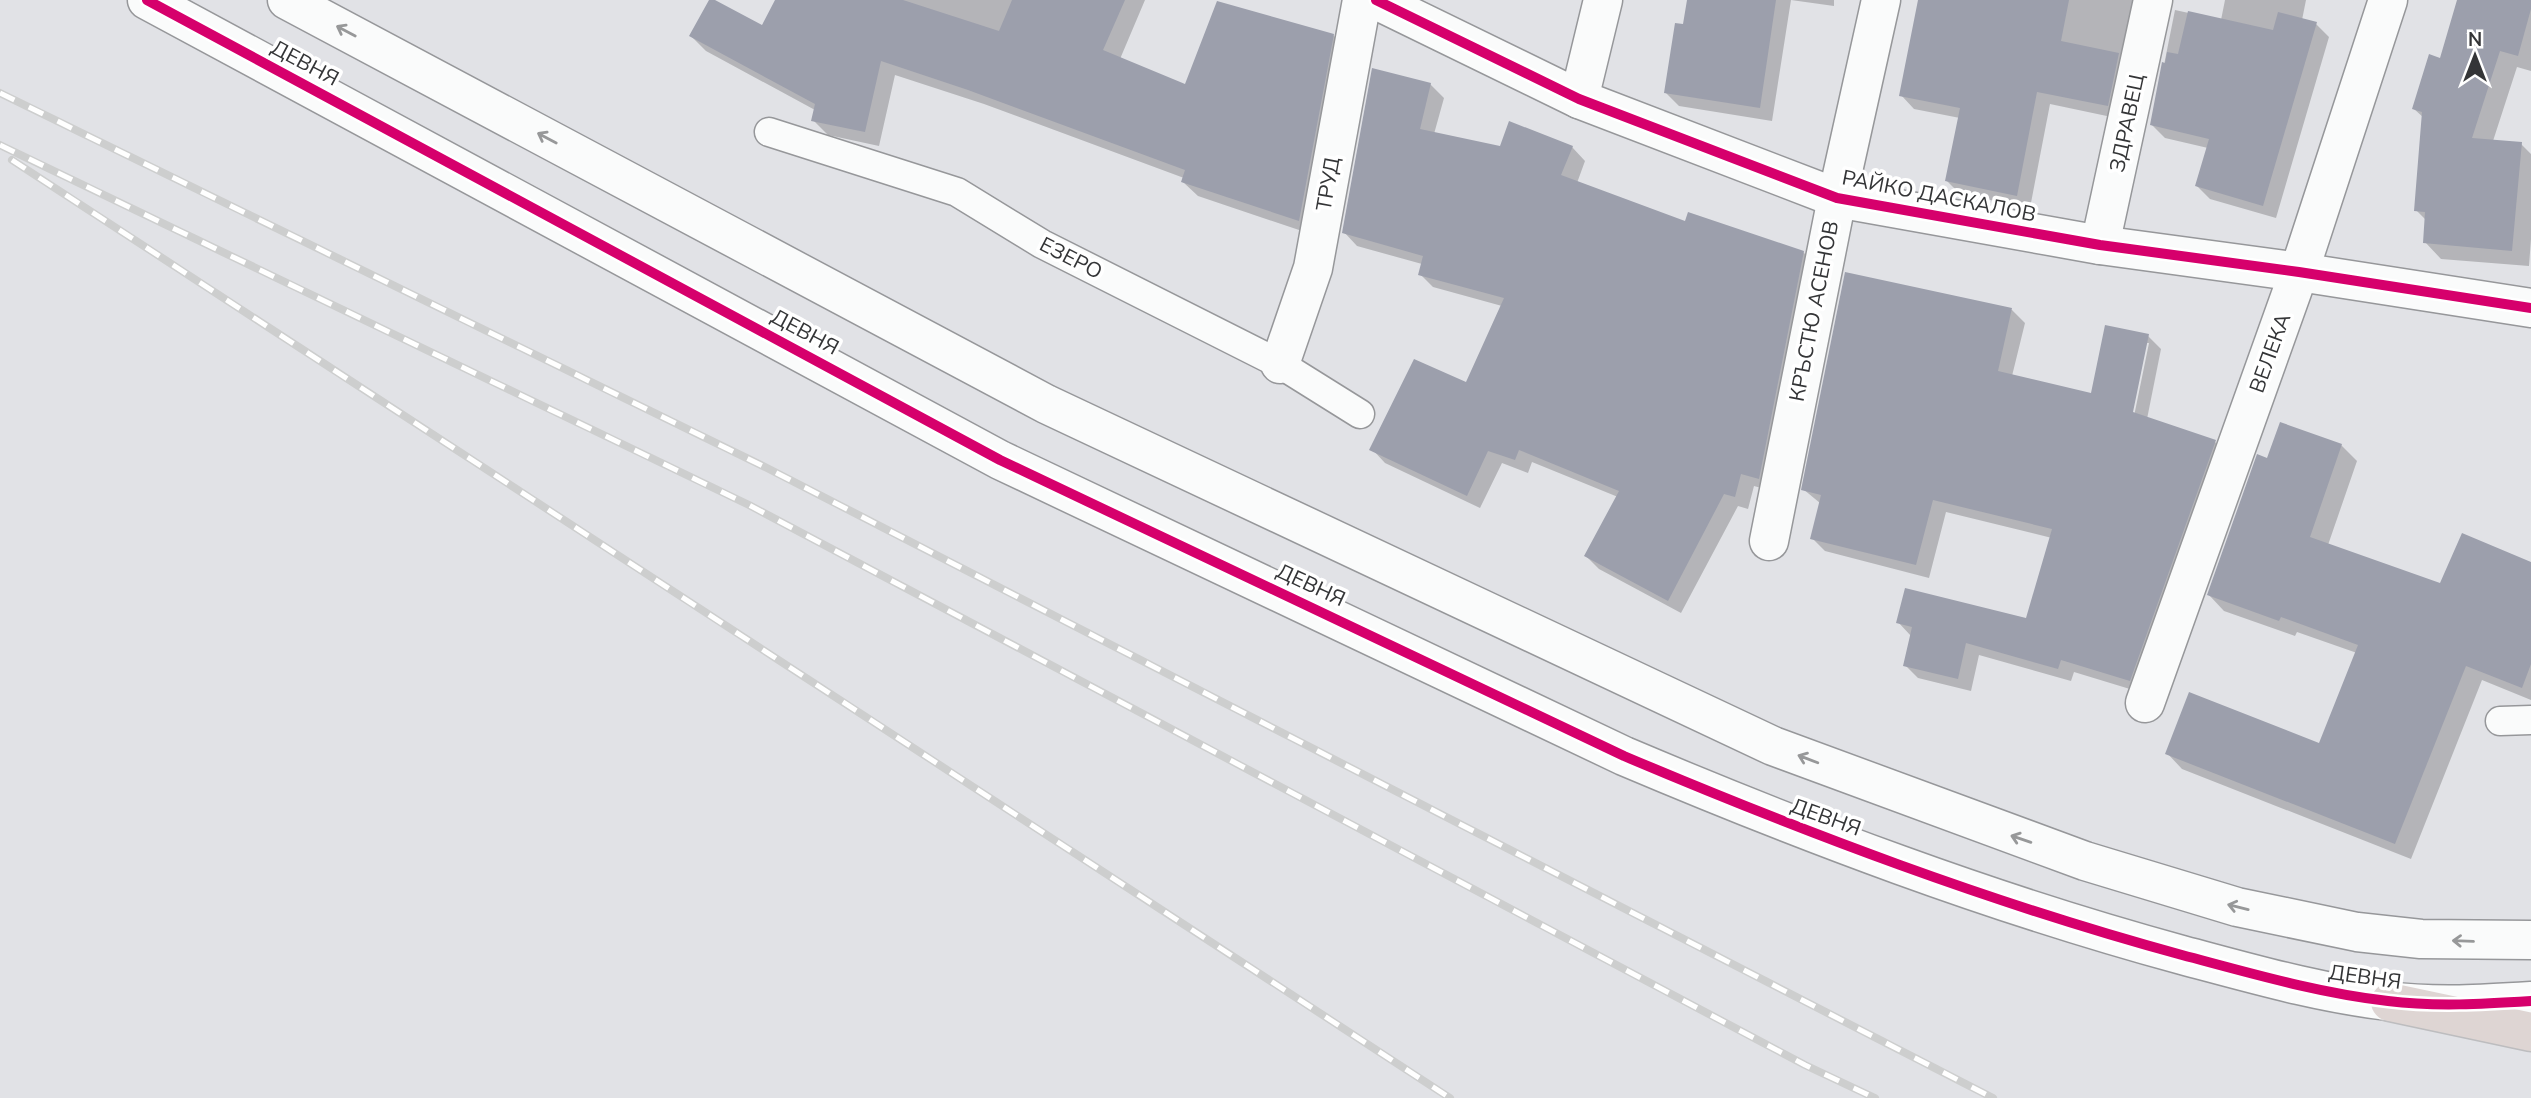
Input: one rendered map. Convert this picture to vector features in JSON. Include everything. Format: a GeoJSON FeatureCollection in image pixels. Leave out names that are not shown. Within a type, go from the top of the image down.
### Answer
{"type":"FeatureCollection","features":[{"type":"Feature","properties":{"kind":"highway"},"geometry":{"type":"LineString","coordinates":[[2389,1002],[2531,1032]]}},
{"type":"Feature","properties":{"kind":"main road","name":"ДЕВНЯ"},"geometry":{"type":"LineString","coordinates":[[147,0],[1000,460],[1624,755],[1806,831],[2119,938],[2310,988],[2389,1002],[2531,1001]]}},
{"type":"Feature","properties":{"kind":"main road","name":"ДЕВНЯ"},"geometry":{"type":"LineString","coordinates":[[287,0],[1046,404],[1773,746],[2085,861],[2237,908],[2357,932],[2421,940],[2531,940]]}},
{"type":"Feature","properties":{"kind":"main road","name":"ТРУД"},"geometry":{"type":"LineString","coordinates":[[1280,363],[1313,268],[1362,0]]}},
{"type":"Feature","properties":{"kind":"main road","name":"РАЙКО ДАСКАЛОВ"},"geometry":{"type":"LineString","coordinates":[[1376,0],[1579,99],[1837,198],[2100,245],[2531,308]]}},
{"type":"Feature","properties":{"kind":"main road"},"geometry":{"type":"LineString","coordinates":[[1579,99],[1603,0]]}},
{"type":"Feature","properties":{"kind":"main road","name":"КРЪСТЮ АСЕНОВ"},"geometry":{"type":"LineString","coordinates":[[1769,541],[1837,198],[1881,0]]}},
{"type":"Feature","properties":{"kind":"main road","name":"ЗДРАВЕЦ"},"geometry":{"type":"LineString","coordinates":[[2100,245],[2153,0]]}},
{"type":"Feature","properties":{"kind":"main road","name":"ВЕЛЕКА"},"geometry":{"type":"LineString","coordinates":[[2145,703],[2298,272],[2388,0]]}},
{"type":"Feature","properties":{"kind":"lane","name":"ЕЗЕРО"},"geometry":{"type":"LineString","coordinates":[[769,132],[957,192],[1042,244],[1280,363],[1360,414]]}},
{"type":"Feature","properties":{"kind":"lane"},"geometry":{"type":"LineString","coordinates":[[2500,721],[2531,720]]}},
{"type":"Feature","properties":{"kind":"building"},"geometry":{"type":"Polygon","coordinates":[[[709,0],[715,0],[762,25],[775,0],[903,0],[999,31],[1012,0],[1125,0],[1103,50],[1185,84],[1217,1],[1334,34],[1299,221],[1181,182],[1185,170],[881,61],[865,132],[811,121],[815,104],[689,36],[709,0]]]}},
{"type":"Feature","properties":{"kind":"building"},"geometry":{"type":"Polygon","coordinates":[[[1687,0],[1776,0],[1760,108],[1664,93],[1675,23],[1683,24],[1687,0]]]}},
{"type":"Feature","properties":{"kind":"building"},"geometry":{"type":"Polygon","coordinates":[[[1918,0],[2069,0],[2061,41],[2119,53],[2108,106],[2037,92],[2017,196],[1945,181],[1960,108],[1899,96],[1918,0]]]}},
{"type":"Feature","properties":{"kind":"building"},"geometry":{"type":"Polygon","coordinates":[[[2457,0],[2531,0],[2518,56],[2500,51],[2472,138],[2522,142],[2512,251],[2423,243],[2425,212],[2414,211],[2422,112],[2412,109],[2429,54],[2440,58],[2457,0]]]}},
{"type":"Feature","properties":{"kind":"building"},"geometry":{"type":"Polygon","coordinates":[[[2188,11],[2273,30],[2278,12],[2317,22],[2263,206],[2195,186],[2209,139],[2150,125],[2162,62],[2165,63],[2167,52],[2178,54],[2188,11]]]}},
{"type":"Feature","properties":{"kind":"building"},"geometry":{"type":"Polygon","coordinates":[[[1372,68],[1431,83],[1420,129],[1500,146],[1509,121],[1573,146],[1561,175],[1685,221],[1688,212],[1804,251],[1759,479],[1741,474],[1735,497],[1724,494],[1668,601],[1584,556],[1619,491],[1519,450],[1515,460],[1488,451],[1467,496],[1369,450],[1414,359],[1466,382],[1504,298],[1418,275],[1423,256],[1342,233],[1372,68]]]}},
{"type":"Feature","properties":{"kind":"building"},"geometry":{"type":"Polygon","coordinates":[[[1845,272],[2012,308],[1998,371],[2091,393],[2105,325],[2149,334],[2133,412],[2216,440],[2130,681],[2061,660],[2058,669],[1966,643],[1958,679],[1903,666],[1912,627],[1896,623],[1905,588],[2026,618],[2052,529],[1933,500],[1916,565],[1810,539],[1821,495],[1801,490],[1845,272]]]}},
{"type":"Feature","properties":{"kind":"building"},"geometry":{"type":"Polygon","coordinates":[[[2280,422],[2342,444],[2310,537],[2440,583],[2462,533],[2531,562],[2531,664],[2522,688],[2466,666],[2395,844],[2165,754],[2189,692],[2319,743],[2358,645],[2281,617],[2279,621],[2207,595],[2257,454],[2267,458],[2280,422]]]}},
{"type":"Feature","properties":{"kind":"railway"},"geometry":{"type":"LineString","coordinates":[[0,93],[767,468],[1993,1098]]}},
{"type":"Feature","properties":{"kind":"railway"},"geometry":{"type":"LineString","coordinates":[[0,145],[749,505],[1805,1065],[1875,1098]]}},
{"type":"Feature","properties":{"kind":"railway"},"geometry":{"type":"LineString","coordinates":[[12,160],[1450,1098]]}},
{"type":"Feature","properties":{"kind":"cycle path"},"geometry":{"type":"LineString","coordinates":[[147,0],[1000,460],[1624,756],[1900,865],[2040,913],[2182,955],[2310,988],[2388,1001],[2442,1004],[2531,1001]]}},
{"type":"Feature","properties":{"kind":"cycle path"},"geometry":{"type":"LineString","coordinates":[[1376,0],[1579,99],[1837,198],[2100,245],[2531,308]]}}]}
